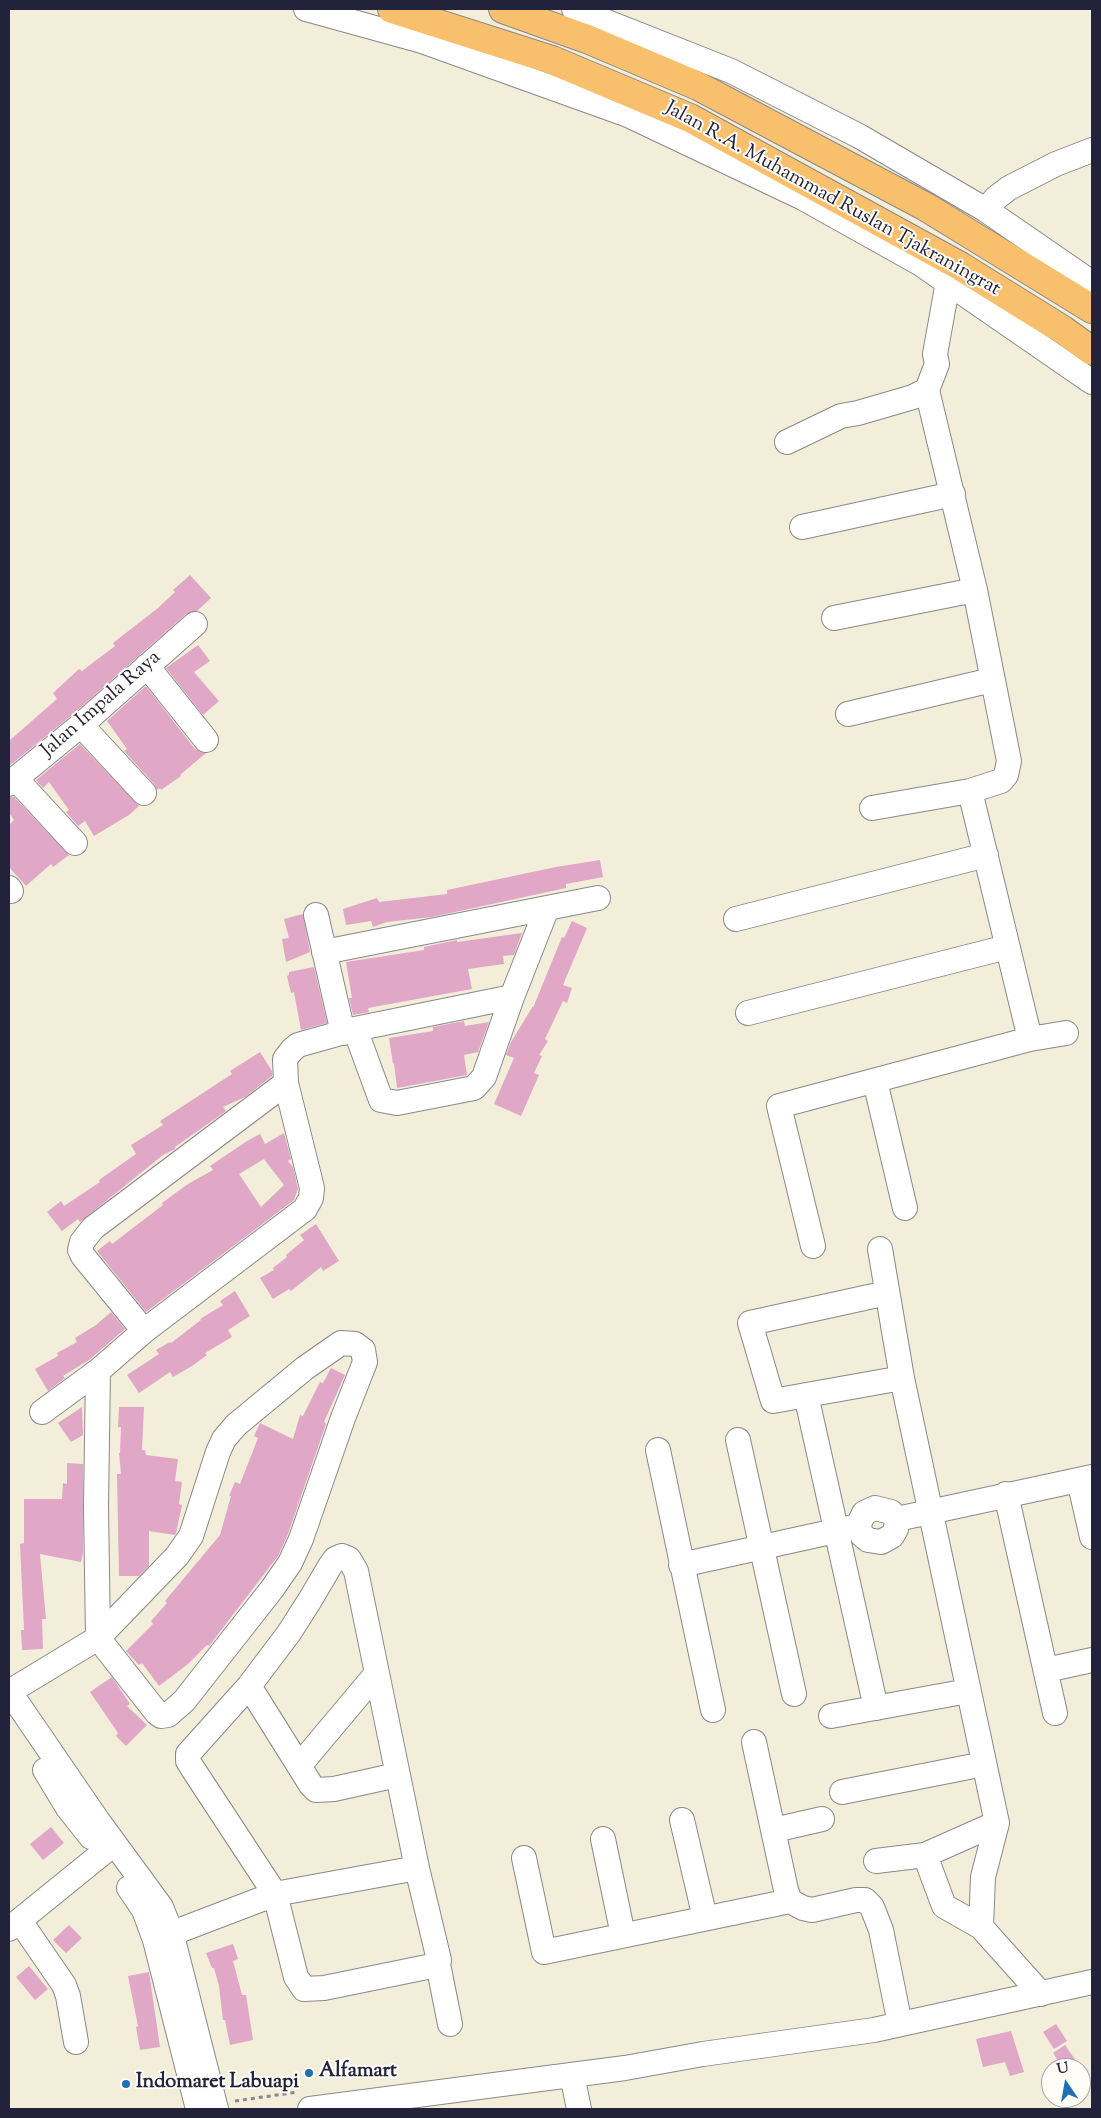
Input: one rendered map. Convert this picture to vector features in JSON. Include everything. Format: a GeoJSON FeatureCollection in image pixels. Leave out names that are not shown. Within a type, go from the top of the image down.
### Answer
{"type":"FeatureCollection","features":[{"type":"Feature","properties":{"kind":"highway","name":"Jalan R.A. Muhammad Ruslan Tjakraningrat"},"geometry":{"type":"LineString","coordinates":[[392,9],[552,60],[690,118],[960,266],[1063,330],[1092,351]]}},
{"type":"Feature","properties":{"kind":"highway","name":"Jalan R.A. Muhammad Ruslan Tjakraningrat"},"geometry":{"type":"LineString","coordinates":[[503,9],[587,39],[698,86],[926,207],[1092,309]]}},
{"type":"Feature","properties":{"kind":"street","name":"Jalan R.A. Muhammad Ruslan Tjakraningrat"},"geometry":{"type":"LineString","coordinates":[[306,9],[422,41],[628,115],[803,198],[921,264],[1092,382]]}},
{"type":"Feature","properties":{"kind":"street"},"geometry":{"type":"LineString","coordinates":[[574,9],[731,71],[859,136],[986,210],[1092,283]]}},
{"type":"Feature","properties":{"kind":"street"},"geometry":{"type":"LineString","coordinates":[[986,210],[996,198],[1009,188],[1056,164],[1092,150]]}},
{"type":"Feature","properties":{"kind":"street"},"geometry":{"type":"LineString","coordinates":[[872,808],[970,791],[1001,781],[1006,775],[1009,761],[975,590],[927,390],[937,364],[935,354],[948,282]]}},
{"type":"Feature","properties":{"kind":"street"},"geometry":{"type":"LineString","coordinates":[[787,442],[841,416],[913,397],[927,390]]}},
{"type":"Feature","properties":{"kind":"street"},"geometry":{"type":"LineString","coordinates":[[802,527],[953,494]]}},
{"type":"Feature","properties":{"kind":"street"},"geometry":{"type":"LineString","coordinates":[[834,618],[975,590]]}},
{"type":"Feature","properties":{"kind":"street","name":"Jalan Impala Raya"},"geometry":{"type":"LineString","coordinates":[[12,782],[82,724],[195,624]]}},
{"type":"Feature","properties":{"kind":"street"},"geometry":{"type":"LineString","coordinates":[[147,666],[206,740]]}},
{"type":"Feature","properties":{"kind":"street"},"geometry":{"type":"LineString","coordinates":[[848,714],[992,680]]}},
{"type":"Feature","properties":{"kind":"street"},"geometry":{"type":"LineString","coordinates":[[82,724],[144,793]]}},
{"type":"Feature","properties":{"kind":"street"},"geometry":{"type":"LineString","coordinates":[[12,782],[75,844]]}},
{"type":"Feature","properties":{"kind":"street"},"geometry":{"type":"LineString","coordinates":[[970,791],[1030,1040]]}},
{"type":"Feature","properties":{"kind":"street"},"geometry":{"type":"LineString","coordinates":[[736,919],[986,855]]}},
{"type":"Feature","properties":{"kind":"street"},"geometry":{"type":"LineString","coordinates":[[324,952],[598,898]]}},
{"type":"Feature","properties":{"kind":"street"},"geometry":{"type":"LineString","coordinates":[[316,915],[324,952],[349,1031],[381,1100],[396,1103],[474,1088],[484,1077],[512,997],[547,908]]}},
{"type":"Feature","properties":{"kind":"street"},"geometry":{"type":"LineString","coordinates":[[748,1014],[1007,947]]}},
{"type":"Feature","properties":{"kind":"street"},"geometry":{"type":"LineString","coordinates":[[42,1412],[98,1371],[144,1331],[305,1208],[312,1188],[311,1178],[286,1083],[285,1059],[292,1050],[298,1045],[349,1031],[512,997]]}},
{"type":"Feature","properties":{"kind":"street"},"geometry":{"type":"LineString","coordinates":[[813,1246],[779,1106],[1030,1040],[1066,1033]]}},
{"type":"Feature","properties":{"kind":"street"},"geometry":{"type":"LineString","coordinates":[[875,1081],[905,1208]]}},
{"type":"Feature","properties":{"kind":"street"},"geometry":{"type":"LineString","coordinates":[[144,1331],[83,1256],[80,1250],[82,1242],[93,1228],[286,1083]]}},
{"type":"Feature","properties":{"kind":"street"},"geometry":{"type":"LineString","coordinates":[[880,1250],[902,1378],[997,1823],[983,1876],[981,1927]]}},
{"type":"Feature","properties":{"kind":"street"},"geometry":{"type":"LineString","coordinates":[[887,1293],[750,1324],[773,1401],[902,1378]]}},
{"type":"Feature","properties":{"kind":"street"},"geometry":{"type":"LineString","coordinates":[[98,1371],[96,1506],[98,1638],[161,1716],[168,1715],[184,1701],[272,1589],[290,1563],[301,1539],[365,1362],[363,1350],[355,1344],[341,1343],[305,1368],[236,1425],[224,1440],[218,1452],[195,1524],[186,1544],[177,1556],[98,1638],[9,1692],[104,1852],[163,1936],[216,2109]]}},
{"type":"Feature","properties":{"kind":"street"},"geometry":{"type":"LineString","coordinates":[[806,1395],[848,1528],[876,1708]]}},
{"type":"Feature","properties":{"kind":"street"},"geometry":{"type":"LineString","coordinates":[[738,1440],[794,1694]]}},
{"type":"Feature","properties":{"kind":"street"},"geometry":{"type":"LineString","coordinates":[[658,1450],[713,1710]]}},
{"type":"Feature","properties":{"kind":"street"},"geometry":{"type":"LineString","coordinates":[[682,1565],[848,1528],[864,1513],[874,1508],[891,1512],[897,1519],[1086,1478],[1092,1537]]}},
{"type":"Feature","properties":{"kind":"street"},"geometry":{"type":"LineString","coordinates":[[1006,1494],[1055,1713]]}},
{"type":"Feature","properties":{"kind":"street"},"geometry":{"type":"LineString","coordinates":[[438,1964],[324,1988],[304,1989],[296,1977],[275,1894],[188,1761],[190,1750],[250,1686],[289,1633],[330,1566],[335,1559],[342,1556],[349,1559],[356,1571],[417,1868],[439,1956],[438,1964],[450,2024]]}},
{"type":"Feature","properties":{"kind":"street"},"geometry":{"type":"LineString","coordinates":[[1046,1670],[1092,1660]]}},
{"type":"Feature","properties":{"kind":"street"},"geometry":{"type":"LineString","coordinates":[[299,1766],[377,1673]]}},
{"type":"Feature","properties":{"kind":"street"},"geometry":{"type":"LineString","coordinates":[[250,1686],[313,1788],[324,1791],[397,1775]]}},
{"type":"Feature","properties":{"kind":"street"},"geometry":{"type":"LineString","coordinates":[[831,1716],[968,1691]]}},
{"type":"Feature","properties":{"kind":"street"},"geometry":{"type":"LineString","coordinates":[[9,1712],[75,1803],[161,1908],[163,1936],[198,2109]]}},
{"type":"Feature","properties":{"kind":"street"},"geometry":{"type":"LineString","coordinates":[[754,1742],[790,1901]]}},
{"type":"Feature","properties":{"kind":"street"},"geometry":{"type":"LineString","coordinates":[[842,1792],[984,1764]]}},
{"type":"Feature","properties":{"kind":"street"},"geometry":{"type":"LineString","coordinates":[[774,1830],[822,1819]]}},
{"type":"Feature","properties":{"kind":"street"},"geometry":{"type":"LineString","coordinates":[[682,1820],[705,1918]]}},
{"type":"Feature","properties":{"kind":"street"},"geometry":{"type":"LineString","coordinates":[[876,1861],[925,1855],[997,1823]]}},
{"type":"Feature","properties":{"kind":"street"},"geometry":{"type":"LineString","coordinates":[[603,1839],[624,1935]]}},
{"type":"Feature","properties":{"kind":"street"},"geometry":{"type":"LineString","coordinates":[[76,2042],[68,1996],[64,1985],[14,1925],[104,1852]]}},
{"type":"Feature","properties":{"kind":"street"},"geometry":{"type":"LineString","coordinates":[[925,1855],[944,1906],[981,1927],[1041,1994]]}},
{"type":"Feature","properties":{"kind":"street"},"geometry":{"type":"LineString","coordinates":[[524,1858],[544,1952],[790,1901],[803,1908],[812,1910],[856,1900],[865,1900],[872,1907],[881,1930],[900,2024]]}},
{"type":"Feature","properties":{"kind":"street"},"geometry":{"type":"LineString","coordinates":[[163,1936],[275,1894],[417,1868]]}},
{"type":"Feature","properties":{"kind":"street"},"geometry":{"type":"LineString","coordinates":[[310,2109],[625,2068],[900,2024],[1092,1982]]}},
{"type":"Feature","properties":{"kind":"street"},"geometry":{"type":"LineString","coordinates":[[572,2074],[579,2109]]}},
{"type":"Feature","properties":{"kind":"building"},"geometry":{"type":"Polygon","coordinates":[[[190,575],[211,598],[197,611],[186,614],[72,715],[9,766],[9,741],[57,699],[53,693],[79,669],[82,671],[115,646],[113,643],[158,608],[175,592],[173,590],[190,575]]]}},
{"type":"Feature","properties":{"kind":"building"},"geometry":{"type":"Polygon","coordinates":[[[198,645],[210,661],[194,672],[219,701],[203,715],[166,668],[198,645]]]}},
{"type":"Feature","properties":{"kind":"building"},"geometry":{"type":"Polygon","coordinates":[[[146,686],[195,749],[206,753],[181,776],[161,790],[160,788],[157,790],[154,784],[124,751],[127,749],[107,721],[146,686]]]}},
{"type":"Feature","properties":{"kind":"building"},"geometry":{"type":"Polygon","coordinates":[[[80,744],[139,806],[129,815],[94,836],[85,821],[78,826],[66,812],[69,810],[49,782],[43,788],[36,780],[80,744]]]}},
{"type":"Feature","properties":{"kind":"building"},"geometry":{"type":"Polygon","coordinates":[[[9,797],[14,797],[69,855],[53,867],[51,864],[26,886],[9,867],[9,825],[14,820],[9,813],[9,797]]]}},
{"type":"Feature","properties":{"kind":"building"},"geometry":{"type":"Polygon","coordinates":[[[600,860],[603,877],[566,884],[566,888],[432,917],[387,922],[373,927],[371,921],[346,925],[343,909],[377,898],[379,902],[447,894],[447,890],[556,867],[600,860]]]}},
{"type":"Feature","properties":{"kind":"building"},"geometry":{"type":"Polygon","coordinates":[[[303,914],[310,952],[286,962],[282,939],[289,938],[284,919],[303,914]]]}},
{"type":"Feature","properties":{"kind":"building"},"geometry":{"type":"Polygon","coordinates":[[[572,921],[587,928],[563,985],[572,988],[567,1003],[563,1001],[545,1039],[548,1041],[539,1055],[542,1056],[534,1073],[539,1075],[521,1116],[494,1104],[514,1058],[506,1055],[511,1042],[533,1006],[533,1008],[562,937],[564,938],[572,921]]]}},
{"type":"Feature","properties":{"kind":"building"},"geometry":{"type":"Polygon","coordinates":[[[522,933],[514,955],[503,956],[504,964],[468,969],[472,989],[368,1008],[369,1012],[353,1015],[349,998],[352,998],[346,962],[424,950],[424,947],[457,940],[457,942],[522,933]]]}},
{"type":"Feature","properties":{"kind":"building"},"geometry":{"type":"Polygon","coordinates":[[[314,967],[327,1023],[301,1030],[294,992],[291,993],[287,976],[289,972],[314,967]]]}},
{"type":"Feature","properties":{"kind":"building"},"geometry":{"type":"Polygon","coordinates":[[[464,1021],[465,1026],[489,1022],[478,1052],[464,1055],[467,1075],[397,1088],[389,1038],[433,1031],[433,1027],[464,1021]]]}},
{"type":"Feature","properties":{"kind":"building"},"geometry":{"type":"Polygon","coordinates":[[[260,1052],[272,1071],[272,1076],[245,1097],[223,1107],[226,1111],[175,1147],[175,1149],[163,1155],[80,1222],[78,1219],[62,1231],[47,1212],[61,1201],[64,1206],[100,1182],[99,1180],[136,1154],[131,1145],[163,1125],[160,1121],[232,1074],[230,1071],[260,1052]]]}},
{"type":"Feature","properties":{"kind":"building"},"geometry":{"type":"Polygon","coordinates":[[[284,1133],[291,1159],[288,1161],[293,1167],[298,1189],[294,1200],[146,1312],[97,1251],[110,1241],[112,1244],[163,1205],[162,1203],[188,1184],[213,1170],[210,1166],[247,1141],[260,1134],[265,1144],[284,1133]],[[264,1159],[239,1174],[261,1207],[284,1185],[264,1159]]]}},
{"type":"Feature","properties":{"kind":"building"},"geometry":{"type":"Polygon","coordinates":[[[316,1224],[339,1261],[323,1271],[321,1267],[291,1291],[289,1289],[273,1299],[260,1278],[274,1270],[273,1268],[287,1257],[286,1255],[304,1240],[300,1235],[316,1224]]]}},
{"type":"Feature","properties":{"kind":"building"},"geometry":{"type":"Polygon","coordinates":[[[235,1291],[250,1316],[228,1330],[232,1337],[205,1353],[207,1355],[192,1366],[173,1377],[170,1372],[139,1393],[127,1375],[159,1354],[156,1350],[171,1343],[200,1319],[223,1305],[220,1301],[235,1291]]]}},
{"type":"Feature","properties":{"kind":"building"},"geometry":{"type":"Polygon","coordinates":[[[111,1312],[125,1329],[89,1360],[63,1376],[65,1378],[48,1391],[35,1369],[58,1356],[57,1353],[77,1342],[75,1338],[96,1325],[111,1312]]]}},
{"type":"Feature","properties":{"kind":"building"},"geometry":{"type":"Polygon","coordinates":[[[331,1368],[345,1375],[324,1422],[326,1424],[288,1534],[278,1556],[209,1646],[207,1645],[188,1664],[159,1686],[142,1663],[139,1665],[126,1651],[153,1624],[151,1621],[167,1603],[165,1601],[220,1535],[231,1496],[229,1496],[235,1482],[240,1484],[258,1438],[254,1436],[260,1423],[293,1439],[300,1415],[303,1416],[320,1382],[323,1383],[331,1368]]]}},
{"type":"Feature","properties":{"kind":"building"},"geometry":{"type":"Polygon","coordinates":[[[82,1407],[83,1435],[71,1442],[58,1423],[82,1407]]]}},
{"type":"Feature","properties":{"kind":"building"},"geometry":{"type":"Polygon","coordinates":[[[119,1407],[144,1407],[142,1450],[145,1450],[146,1455],[178,1459],[175,1481],[182,1482],[179,1504],[182,1505],[176,1533],[175,1535],[149,1531],[149,1566],[139,1576],[119,1576],[117,1474],[121,1474],[119,1453],[121,1427],[118,1427],[119,1407]]]}},
{"type":"Feature","properties":{"kind":"building"},"geometry":{"type":"Polygon","coordinates":[[[67,1463],[83,1464],[83,1553],[81,1562],[40,1554],[46,1619],[42,1619],[43,1649],[22,1650],[21,1630],[24,1630],[20,1544],[24,1543],[24,1499],[62,1499],[63,1483],[67,1484],[67,1463]]]}},
{"type":"Feature","properties":{"kind":"building"},"geometry":{"type":"Polygon","coordinates":[[[112,1677],[130,1704],[127,1706],[147,1725],[126,1746],[116,1736],[118,1733],[90,1692],[112,1677]]]}},
{"type":"Feature","properties":{"kind":"building"},"geometry":{"type":"Polygon","coordinates":[[[51,1827],[64,1843],[43,1860],[30,1844],[51,1827]]]}},
{"type":"Feature","properties":{"kind":"building"},"geometry":{"type":"Polygon","coordinates":[[[69,1925],[82,1938],[66,1953],[53,1940],[69,1925]]]}},
{"type":"Feature","properties":{"kind":"building"},"geometry":{"type":"Polygon","coordinates":[[[233,1944],[238,1959],[233,1961],[242,1995],[246,1995],[253,2040],[230,2045],[225,2020],[223,2020],[219,1986],[214,1968],[212,1968],[206,1953],[233,1944]]]}},
{"type":"Feature","properties":{"kind":"building"},"geometry":{"type":"Polygon","coordinates":[[[29,1966],[48,1989],[35,2000],[16,1977],[29,1966]]]}},
{"type":"Feature","properties":{"kind":"building"},"geometry":{"type":"Polygon","coordinates":[[[149,1972],[160,2047],[140,2050],[136,2027],[138,2026],[128,1976],[149,1972]]]}},
{"type":"Feature","properties":{"kind":"building"},"geometry":{"type":"Polygon","coordinates":[[[1056,2024],[1067,2041],[1054,2049],[1043,2032],[1056,2024]]]}},
{"type":"Feature","properties":{"kind":"building"},"geometry":{"type":"Polygon","coordinates":[[[1011,2031],[1024,2072],[1010,2076],[1005,2062],[983,2067],[976,2039],[1011,2031]]]}},
{"type":"Feature","properties":{"kind":"building"},"geometry":{"type":"Polygon","coordinates":[[[1065,2045],[1074,2058],[1056,2058],[1053,2053],[1065,2045]]]}},
{"type":"Feature","properties":{"kind":"place","name":"Alfamart"},"geometry":{"type":"Point","coordinates":[309,2073]}},
{"type":"Feature","properties":{"kind":"place","name":"Indomaret Labuapi"},"geometry":{"type":"Point","coordinates":[126,2084]}}]}
